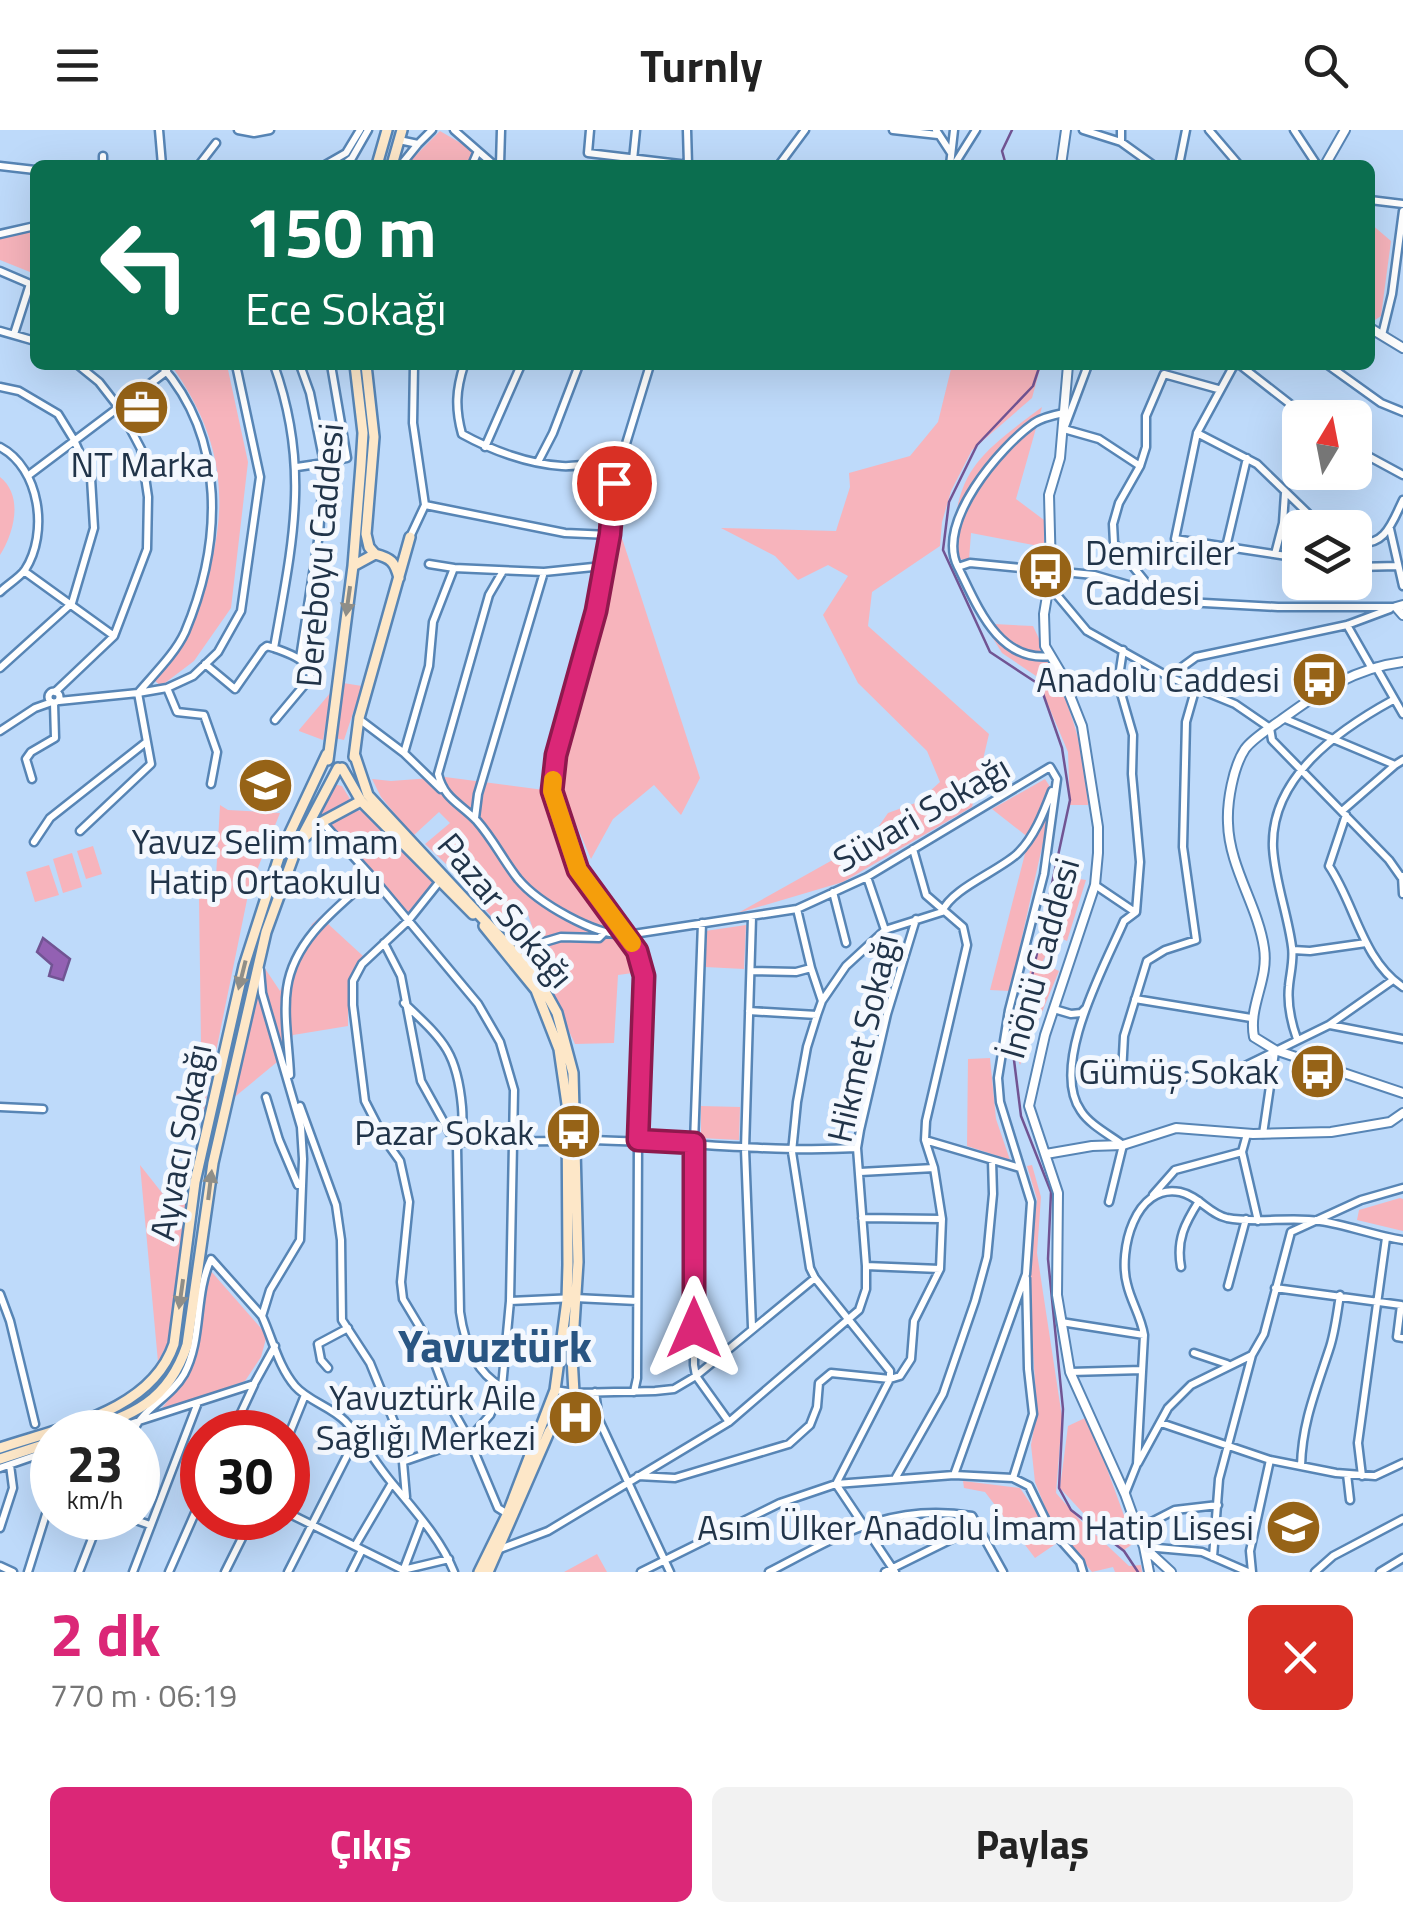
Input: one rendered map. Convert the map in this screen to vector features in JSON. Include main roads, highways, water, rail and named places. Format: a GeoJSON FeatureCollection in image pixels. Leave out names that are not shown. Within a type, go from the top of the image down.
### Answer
{"type":"FeatureCollection","features":[{"type":"Feature","properties":{"kind":"main road"},"geometry":{"type":"LineString","coordinates":[[378,160],[387,130]]}},
{"type":"Feature","properties":{"kind":"main road"},"geometry":{"type":"LineString","coordinates":[[394,160],[401,135]]}},
{"type":"Feature","properties":{"kind":"main road","name":"Dereboyu Caddesi"},"geometry":{"type":"LineString","coordinates":[[328,752],[353,566],[363,432],[356,370]]}},
{"type":"Feature","properties":{"kind":"main road","name":"Dereboyu Caddesi"},"geometry":{"type":"LineString","coordinates":[[367,370],[374,436],[366,534],[368,546],[375,554]]}},
{"type":"Feature","properties":{"kind":"main road"},"geometry":{"type":"LineString","coordinates":[[135,1410],[173,1379],[187,1345],[213,1164],[266,932],[298,844],[340,768],[351,764],[359,718],[410,538],[388,558]]}},
{"type":"Feature","properties":{"kind":"main road"},"geometry":{"type":"LineString","coordinates":[[353,566],[375,554],[394,563],[398,578]]}},
{"type":"Feature","properties":{"kind":"main road"},"geometry":{"type":"LineString","coordinates":[[340,768],[330,763],[328,752],[333,743],[344,742],[354,753]]}},
{"type":"Feature","properties":{"kind":"main road","name":"Ayvacı Sokağı"},"geometry":{"type":"LineString","coordinates":[[0,1448],[131,1399],[149,1386],[168,1362],[174,1344],[194,1182],[244,966],[280,854],[328,752]]}},
{"type":"Feature","properties":{"kind":"main road","name":"Pazar Sokağı"},"geometry":{"type":"LineString","coordinates":[[354,753],[368,795],[537,977],[552,1000],[573,1073],[574,1393],[550,1432],[510,1516]]}},
{"type":"Feature","properties":{"kind":"main road","name":"Pazar Sokağı"},"geometry":{"type":"LineString","coordinates":[[340,768],[362,801],[480,921],[543,1003],[564,1076],[572,1141]]}},
{"type":"Feature","properties":{"kind":"main road"},"geometry":{"type":"LineString","coordinates":[[298,844],[322,822],[362,801]]}},
{"type":"Feature","properties":{"kind":"main road","name":"Pazar Sokağı"},"geometry":{"type":"LineString","coordinates":[[510,1516],[556,1390],[571,1299]]}},
{"type":"Feature","properties":{"kind":"main road"},"geometry":{"type":"LineString","coordinates":[[5,1462],[30,1451]]}},
{"type":"Feature","properties":{"kind":"main road"},"geometry":{"type":"LineString","coordinates":[[488,1572],[510,1516]]}},
{"type":"Feature","properties":{"kind":"main road"},"geometry":{"type":"LineString","coordinates":[[479,1572],[497,1547]]}},
{"type":"Feature","properties":{"kind":"waterway"},"geometry":{"type":"LineString","coordinates":[[1005,160],[1002,151],[1012,130]]}},
{"type":"Feature","properties":{"kind":"waterway"},"geometry":{"type":"LineString","coordinates":[[1038,370],[1033,386],[977,445],[949,502],[943,550],[990,652],[1040,685],[1062,748],[1070,800],[1014,1060],[1021,1116],[1051,1192],[1048,1259],[1063,1409],[1059,1488],[1071,1510],[1124,1551],[1138,1572]]}},
{"type":"Feature","properties":{"kind":"place","name":"NT Marka"},"geometry":{"type":"Point","coordinates":[142,408]}},
{"type":"Feature","properties":{"kind":"place","name":"Demirciler Caddesi"},"geometry":{"type":"Point","coordinates":[1046,572]}},
{"type":"Feature","properties":{"kind":"place","name":"Anadolu Caddesi"},"geometry":{"type":"Point","coordinates":[1319,679]}},
{"type":"Feature","properties":{"kind":"place","name":"Yavuz Selim İmam Hatip Ortaokulu"},"geometry":{"type":"Point","coordinates":[265,785]}},
{"type":"Feature","properties":{"kind":"place","name":"Gümüş Sokak"},"geometry":{"type":"Point","coordinates":[1318,1071]}},
{"type":"Feature","properties":{"kind":"place","name":"Pazar Sokak"},"geometry":{"type":"Point","coordinates":[573,1132]}},
{"type":"Feature","properties":{"kind":"place","name":"Yavuztürk Aile Sağlığı Merkezi"},"geometry":{"type":"Point","coordinates":[575,1417]}},
{"type":"Feature","properties":{"kind":"place","name":"Asım Ülker Anadolu İmam Hatip Lisesi"},"geometry":{"type":"Point","coordinates":[1293,1527]}},
{"type":"Feature","properties":{"kind":"district","name":"Yavuztürk"},"geometry":{"type":"Point","coordinates":[495,1345]}}]}
